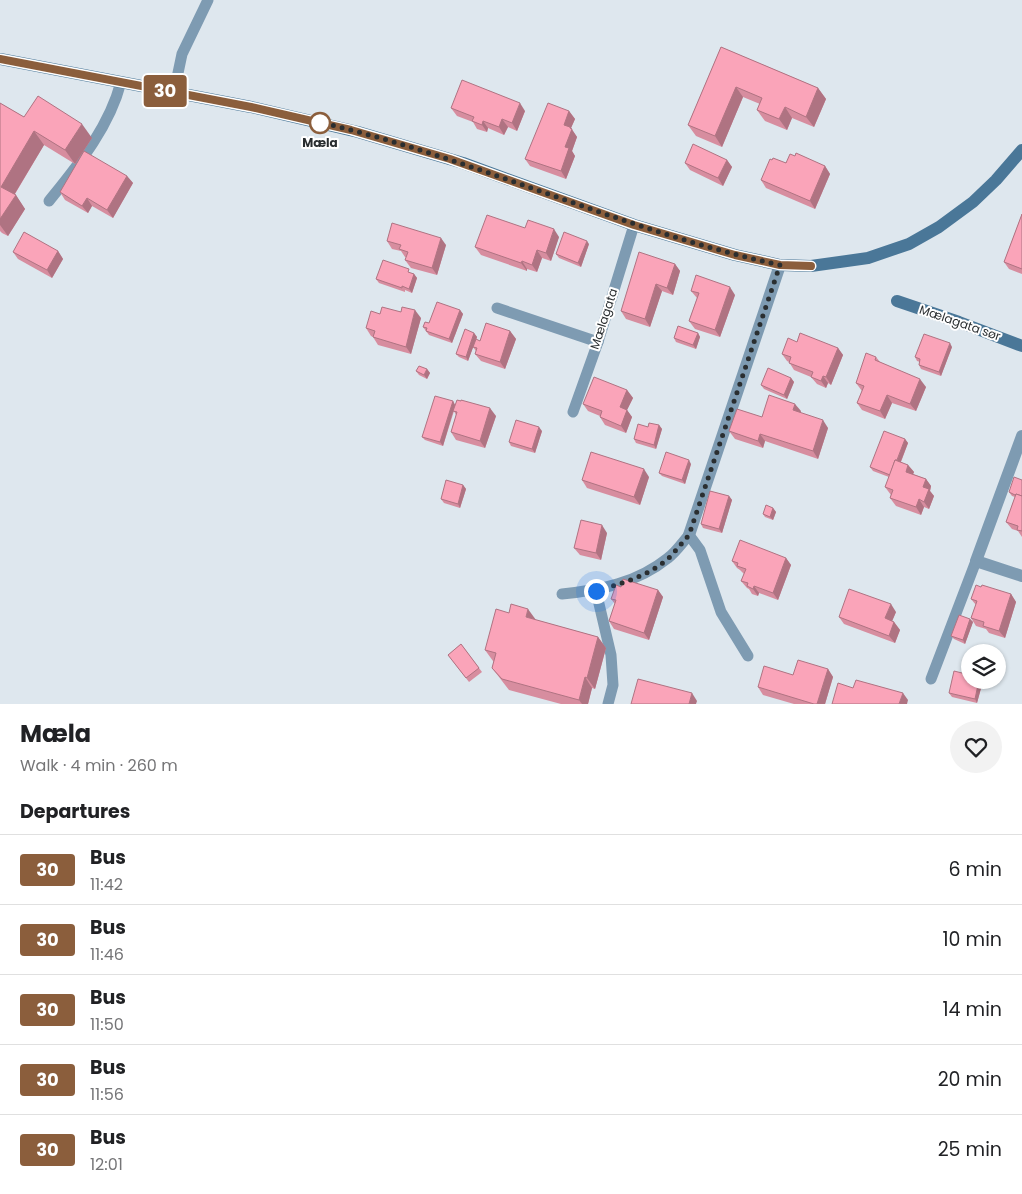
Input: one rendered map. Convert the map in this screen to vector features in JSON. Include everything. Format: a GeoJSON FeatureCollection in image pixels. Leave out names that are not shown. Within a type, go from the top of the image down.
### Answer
{"type":"FeatureCollection","features":[{"type":"Feature","properties":{"kind":"main road"},"geometry":{"type":"LineString","coordinates":[[0,59],[251,107],[351,130],[402,144],[472,167],[634,225],[735,255],[780,265],[811,266],[868,258],[909,244],[939,227],[974,202],[1022,150]]}},
{"type":"Feature","properties":{"kind":"main road","name":"Mælagata sør"},"geometry":{"type":"LineString","coordinates":[[897,301],[1022,346]]}},
{"type":"Feature","properties":{"kind":"street"},"geometry":{"type":"LineString","coordinates":[[689,535],[780,265]]}},
{"type":"Feature","properties":{"kind":"street"},"geometry":{"type":"LineString","coordinates":[[1022,436],[976,561],[1022,576]]}},
{"type":"Feature","properties":{"kind":"lane"},"geometry":{"type":"LineString","coordinates":[[174,92],[182,54],[208,0]]}},
{"type":"Feature","properties":{"kind":"lane"},"geometry":{"type":"LineString","coordinates":[[49,201],[84,158],[115,103],[121,82]]}},
{"type":"Feature","properties":{"kind":"lane","name":"Mælagata"},"geometry":{"type":"LineString","coordinates":[[573,412],[598,342],[634,225]]}},
{"type":"Feature","properties":{"kind":"lane"},"geometry":{"type":"LineString","coordinates":[[497,308],[598,342]]}},
{"type":"Feature","properties":{"kind":"lane"},"geometry":{"type":"LineString","coordinates":[[562,594],[596,591],[630,580],[652,570],[670,557],[689,535],[700,550],[722,612],[748,656]]}},
{"type":"Feature","properties":{"kind":"lane"},"geometry":{"type":"LineString","coordinates":[[931,679],[976,561]]}},
{"type":"Feature","properties":{"kind":"lane"},"geometry":{"type":"LineString","coordinates":[[596,591],[611,655],[613,685],[608,704]]}},
{"type":"Feature","properties":{"kind":"building"},"geometry":{"type":"Polygon","coordinates":[[[721,47],[818,88],[806,117],[785,107],[779,119],[757,110],[762,98],[736,87],[715,136],[688,125],[721,47]]]}},
{"type":"Feature","properties":{"kind":"building"},"geometry":{"type":"Polygon","coordinates":[[[462,80],[520,103],[512,123],[502,119],[499,127],[483,121],[482,125],[472,121],[474,117],[451,108],[462,80]]]}},
{"type":"Feature","properties":{"kind":"building"},"geometry":{"type":"Polygon","coordinates":[[[38,96],[82,124],[65,150],[34,131],[1,187],[16,195],[0,219],[0,103],[24,117],[38,96]]]}},
{"type":"Feature","properties":{"kind":"building"},"geometry":{"type":"Polygon","coordinates":[[[548,103],[569,111],[564,125],[572,129],[565,147],[569,148],[561,171],[525,159],[548,103]]]}},
{"type":"Feature","properties":{"kind":"building"},"geometry":{"type":"Polygon","coordinates":[[[693,144],[727,160],[718,178],[685,163],[693,144]]]}},
{"type":"Feature","properties":{"kind":"building"},"geometry":{"type":"Polygon","coordinates":[[[84,151],[127,176],[107,210],[87,198],[82,206],[60,192],[84,151]]]}},
{"type":"Feature","properties":{"kind":"building"},"geometry":{"type":"Polygon","coordinates":[[[796,153],[825,166],[810,201],[761,180],[770,159],[772,160],[773,158],[786,163],[790,154],[795,156],[796,153]]]}},
{"type":"Feature","properties":{"kind":"building"},"geometry":{"type":"Polygon","coordinates":[[[1022,214],[1022,269],[1004,262],[1022,214]]]}},
{"type":"Feature","properties":{"kind":"building"},"geometry":{"type":"Polygon","coordinates":[[[487,215],[525,228],[528,220],[554,229],[546,253],[537,250],[532,265],[475,247],[487,215]]]}},
{"type":"Feature","properties":{"kind":"building"},"geometry":{"type":"Polygon","coordinates":[[[392,223],[441,238],[432,268],[405,260],[408,252],[399,249],[401,245],[387,241],[392,223]]]}},
{"type":"Feature","properties":{"kind":"building"},"geometry":{"type":"Polygon","coordinates":[[[24,232],[58,251],[47,270],[13,252],[24,232]]]}},
{"type":"Feature","properties":{"kind":"building"},"geometry":{"type":"Polygon","coordinates":[[[564,232],[587,241],[578,263],[556,254],[564,232]]]}},
{"type":"Feature","properties":{"kind":"building"},"geometry":{"type":"Polygon","coordinates":[[[639,252],[675,264],[667,288],[656,284],[645,319],[621,311],[639,252]]]}},
{"type":"Feature","properties":{"kind":"building"},"geometry":{"type":"Polygon","coordinates":[[[383,260],[409,269],[408,272],[414,274],[409,289],[376,279],[383,260]]]}},
{"type":"Feature","properties":{"kind":"building"},"geometry":{"type":"Polygon","coordinates":[[[696,275],[730,287],[715,330],[689,321],[699,293],[691,291],[696,275]]]}},
{"type":"Feature","properties":{"kind":"building"},"geometry":{"type":"Polygon","coordinates":[[[437,302],[460,310],[449,339],[426,331],[427,328],[423,327],[425,322],[429,323],[437,302]]]}},
{"type":"Feature","properties":{"kind":"building"},"geometry":{"type":"Polygon","coordinates":[[[382,307],[401,312],[402,307],[415,310],[406,347],[373,337],[375,331],[366,328],[371,311],[380,314],[382,307]]]}},
{"type":"Feature","properties":{"kind":"building"},"geometry":{"type":"Polygon","coordinates":[[[486,323],[510,331],[500,362],[475,354],[477,348],[473,347],[476,339],[480,341],[486,323]]]}},
{"type":"Feature","properties":{"kind":"building"},"geometry":{"type":"Polygon","coordinates":[[[678,326],[698,333],[693,345],[674,338],[678,326]]]}},
{"type":"Feature","properties":{"kind":"building"},"geometry":{"type":"Polygon","coordinates":[[[465,329],[474,333],[466,357],[456,354],[465,329]]]}},
{"type":"Feature","properties":{"kind":"building"},"geometry":{"type":"Polygon","coordinates":[[[800,333],[838,348],[826,377],[823,376],[821,381],[811,377],[813,372],[789,363],[791,357],[782,354],[788,338],[797,342],[800,333]]]}},
{"type":"Feature","properties":{"kind":"building"},"geometry":{"type":"Polygon","coordinates":[[[924,334],[950,343],[939,372],[919,365],[920,359],[915,357],[924,334]]]}},
{"type":"Feature","properties":{"kind":"building"},"geometry":{"type":"Polygon","coordinates":[[[866,353],[876,357],[875,360],[920,379],[910,404],[887,395],[880,411],[857,403],[864,386],[856,383],[866,353]]]}},
{"type":"Feature","properties":{"kind":"building"},"geometry":{"type":"Polygon","coordinates":[[[419,366],[427,369],[424,375],[416,371],[419,366]]]}},
{"type":"Feature","properties":{"kind":"building"},"geometry":{"type":"Polygon","coordinates":[[[768,368],[791,378],[784,395],[761,385],[768,368]]]}},
{"type":"Feature","properties":{"kind":"building"},"geometry":{"type":"Polygon","coordinates":[[[594,377],[627,390],[620,407],[627,410],[621,426],[600,417],[602,411],[583,404],[594,377]]]}},
{"type":"Feature","properties":{"kind":"building"},"geometry":{"type":"Polygon","coordinates":[[[769,395],[795,404],[793,410],[823,420],[813,451],[760,434],[758,441],[729,431],[737,409],[762,417],[769,395]]]}},
{"type":"Feature","properties":{"kind":"building"},"geometry":{"type":"Polygon","coordinates":[[[435,396],[453,401],[440,442],[422,437],[435,396]]]}},
{"type":"Feature","properties":{"kind":"building"},"geometry":{"type":"Polygon","coordinates":[[[457,400],[490,408],[480,441],[451,432],[457,412],[453,411],[457,400]]]}},
{"type":"Feature","properties":{"kind":"building"},"geometry":{"type":"Polygon","coordinates":[[[516,420],[539,427],[532,449],[509,442],[516,420]]]}},
{"type":"Feature","properties":{"kind":"building"},"geometry":{"type":"Polygon","coordinates":[[[649,423],[659,425],[654,445],[634,439],[638,424],[648,427],[649,423]]]}},
{"type":"Feature","properties":{"kind":"building"},"geometry":{"type":"Polygon","coordinates":[[[884,431],[905,439],[890,475],[870,467],[884,431]]]}},
{"type":"Feature","properties":{"kind":"building"},"geometry":{"type":"Polygon","coordinates":[[[591,452],[644,469],[634,497],[582,480],[591,452]]]}},
{"type":"Feature","properties":{"kind":"building"},"geometry":{"type":"Polygon","coordinates":[[[666,452],[689,460],[682,480],[659,473],[666,452]]]}},
{"type":"Feature","properties":{"kind":"building"},"geometry":{"type":"Polygon","coordinates":[[[895,460],[908,465],[906,472],[926,479],[923,487],[929,489],[924,502],[919,499],[916,507],[890,498],[893,490],[885,487],[895,460]]]}},
{"type":"Feature","properties":{"kind":"building"},"geometry":{"type":"Polygon","coordinates":[[[1014,477],[1022,480],[1022,496],[1009,492],[1014,477]]]}},
{"type":"Feature","properties":{"kind":"building"},"geometry":{"type":"Polygon","coordinates":[[[446,480],[463,485],[458,504],[441,499],[446,480]]]}},
{"type":"Feature","properties":{"kind":"building"},"geometry":{"type":"Polygon","coordinates":[[[710,491],[729,496],[719,529],[701,524],[710,491]]]}},
{"type":"Feature","properties":{"kind":"building"},"geometry":{"type":"Polygon","coordinates":[[[1016,494],[1022,496],[1022,531],[1017,530],[1018,526],[1006,522],[1016,494]]]}},
{"type":"Feature","properties":{"kind":"building"},"geometry":{"type":"Polygon","coordinates":[[[766,505],[773,508],[770,517],[763,514],[766,505]]]}},
{"type":"Feature","properties":{"kind":"building"},"geometry":{"type":"Polygon","coordinates":[[[581,520],[602,525],[596,553],[574,548],[581,520]]]}},
{"type":"Feature","properties":{"kind":"building"},"geometry":{"type":"Polygon","coordinates":[[[740,540],[786,558],[773,593],[754,586],[753,589],[747,586],[748,583],[741,581],[746,569],[737,566],[738,563],[732,561],[740,540]]]}},
{"type":"Feature","properties":{"kind":"building"},"geometry":{"type":"Polygon","coordinates":[[[623,579],[658,590],[644,633],[609,621],[616,600],[611,599],[616,585],[621,587],[623,579]]]}},
{"type":"Feature","properties":{"kind":"building"},"geometry":{"type":"Polygon","coordinates":[[[976,585],[1011,594],[999,631],[983,626],[984,622],[971,618],[977,601],[971,599],[976,585]]]}},
{"type":"Feature","properties":{"kind":"building"},"geometry":{"type":"Polygon","coordinates":[[[849,589],[891,604],[885,618],[894,622],[889,636],[839,617],[849,589]]]}},
{"type":"Feature","properties":{"kind":"building"},"geometry":{"type":"Polygon","coordinates":[[[511,604],[528,609],[526,617],[598,637],[579,700],[502,679],[492,668],[496,653],[485,650],[496,609],[509,613],[511,604]]]}},
{"type":"Feature","properties":{"kind":"building"},"geometry":{"type":"Polygon","coordinates":[[[959,615],[970,619],[963,640],[951,636],[959,615]]]}},
{"type":"Feature","properties":{"kind":"building"},"geometry":{"type":"Polygon","coordinates":[[[461,644],[479,668],[466,678],[448,655],[461,644]]]}},
{"type":"Feature","properties":{"kind":"building"},"geometry":{"type":"Polygon","coordinates":[[[798,660],[828,669],[817,704],[758,687],[764,666],[793,675],[798,660]]]}},
{"type":"Feature","properties":{"kind":"building"},"geometry":{"type":"Polygon","coordinates":[[[954,671],[961,673],[961,689],[977,689],[975,699],[949,693],[954,671]]]}},
{"type":"Feature","properties":{"kind":"building"},"geometry":{"type":"Polygon","coordinates":[[[638,679],[692,693],[689,704],[631,704],[638,679]]]}},
{"type":"Feature","properties":{"kind":"building"},"geometry":{"type":"Polygon","coordinates":[[[856,680],[903,693],[899,704],[832,704],[838,683],[853,688],[856,680]]]}},
{"type":"Feature","properties":{"kind":"bus line","name":"30"},"geometry":{"type":"LineString","coordinates":[[0,59],[251,107],[351,130],[450,159],[634,225],[735,255],[780,265],[811,266]]}},
{"type":"Feature","properties":{"kind":"place","name":"Mæla"},"geometry":{"type":"Point","coordinates":[320,123]}},
{"type":"Feature","properties":{"kind":"route"},"geometry":{"type":"LineString","coordinates":[[320,123],[318,122],[450,159],[634,225],[735,255],[780,265],[689,535],[670,557],[652,570],[630,580],[596,591]]}}]}
